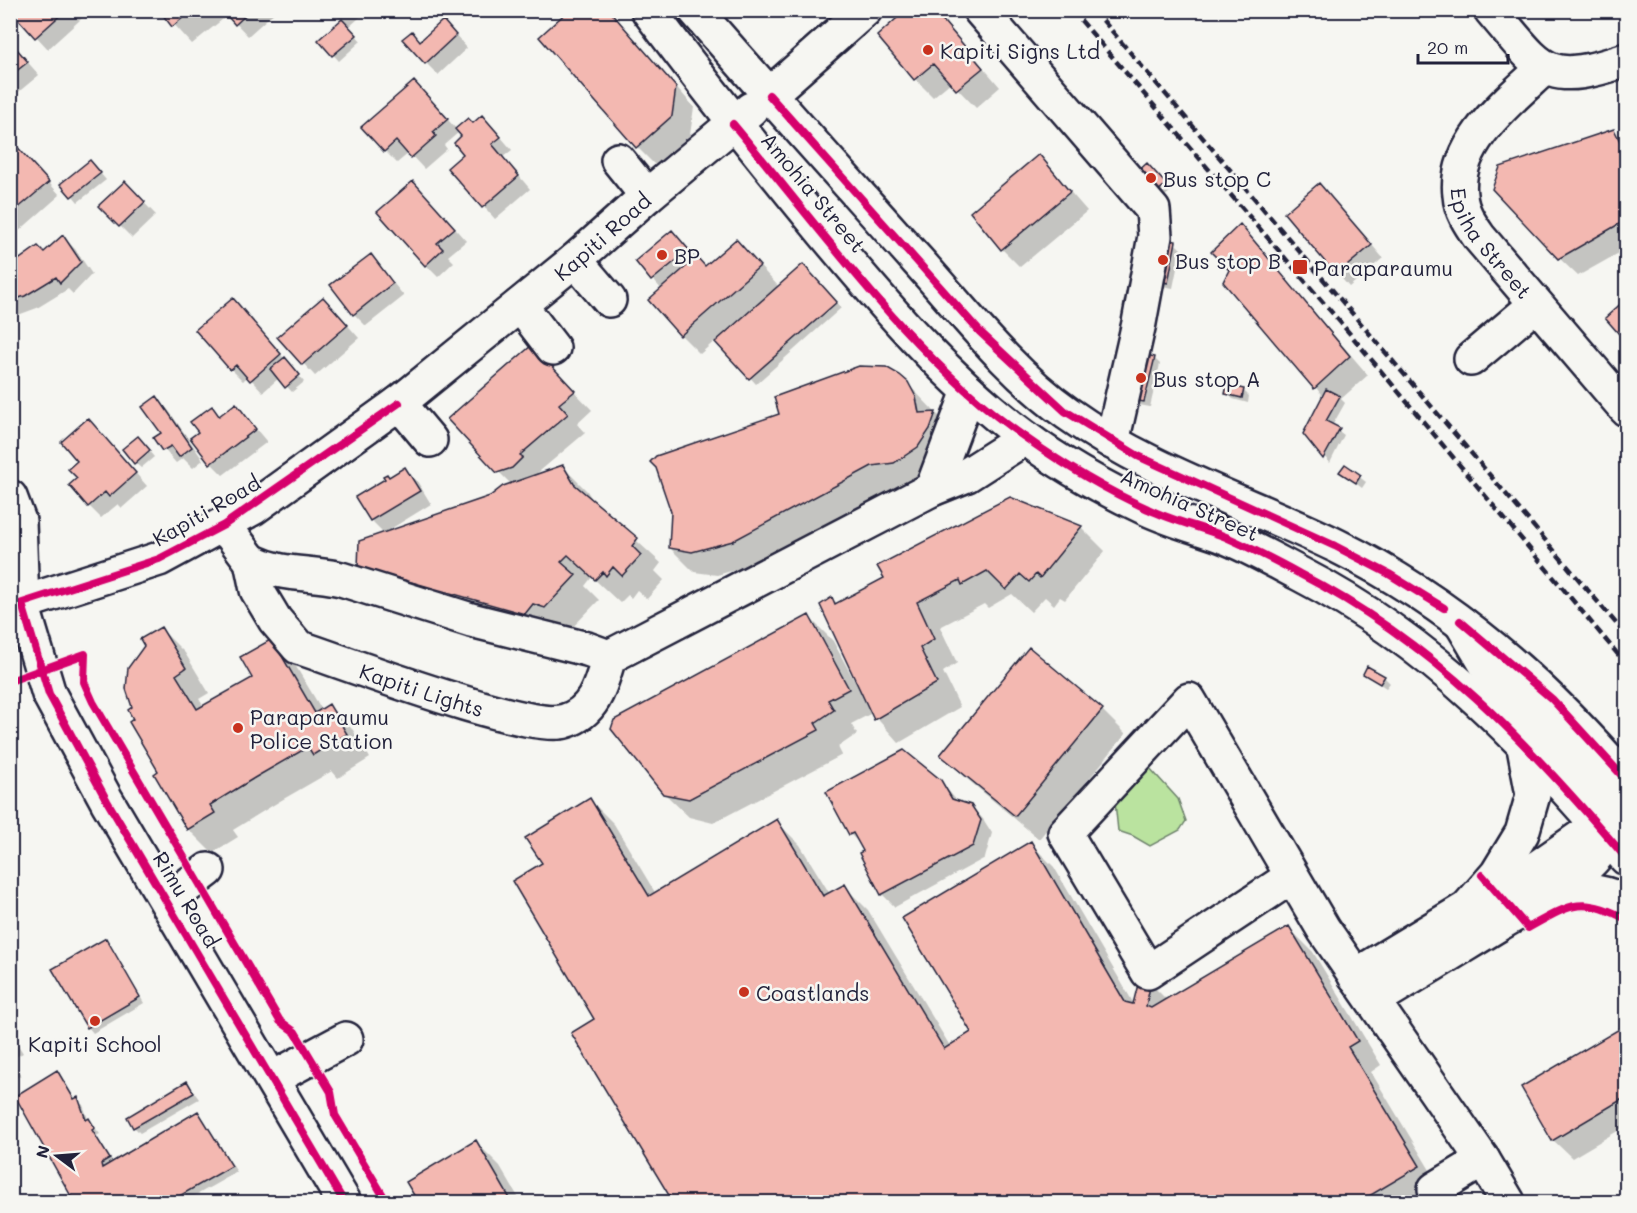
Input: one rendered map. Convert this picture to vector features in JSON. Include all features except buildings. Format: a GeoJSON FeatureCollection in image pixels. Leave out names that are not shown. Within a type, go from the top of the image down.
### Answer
{"type":"FeatureCollection","features":[{"type":"Feature","properties":{"kind":"main road","name":"Amohia Street"},"geometry":{"type":"LineString","coordinates":[[648,10],[734,124],[882,303],[969,392],[1025,438],[1080,472],[1150,510],[1227,538],[1301,574],[1366,611],[1441,667],[1523,742],[1614,836]]}},
{"type":"Feature","properties":{"kind":"main road","name":"Amohia Street"},"geometry":{"type":"LineString","coordinates":[[695,10],[1001,354],[1065,411],[1112,442],[1181,477],[1345,551],[1414,588],[1460,621],[1546,693],[1626,780]]}},
{"type":"Feature","properties":{"kind":"main road"},"geometry":{"type":"LineString","coordinates":[[980,10],[1153,210],[1155,227],[1151,258],[1112,442]]}},
{"type":"Feature","properties":{"kind":"main road"},"geometry":{"type":"LineString","coordinates":[[1491,10],[1544,68],[1578,74],[1626,62]]}},
{"type":"Feature","properties":{"kind":"main road","name":"Kapiti Road"},"geometry":{"type":"LineString","coordinates":[[16,606],[159,559],[224,525],[399,403],[575,260],[647,196],[769,95],[859,13]]}},
{"type":"Feature","properties":{"kind":"main road","name":"Epiha Street"},"geometry":{"type":"LineString","coordinates":[[1544,68],[1515,95],[1474,141],[1465,158],[1460,175],[1460,196],[1465,215],[1479,237],[1626,409]]}},
{"type":"Feature","properties":{"kind":"main road"},"geometry":{"type":"LineString","coordinates":[[618,160],[647,196]]}},
{"type":"Feature","properties":{"kind":"main road"},"geometry":{"type":"LineString","coordinates":[[575,260],[609,300]]}},
{"type":"Feature","properties":{"kind":"main road"},"geometry":{"type":"LineString","coordinates":[[1471,359],[1535,304]]}},
{"type":"Feature","properties":{"kind":"main road"},"geometry":{"type":"LineString","coordinates":[[520,305],[553,348]]}},
{"type":"Feature","properties":{"kind":"main road"},"geometry":{"type":"LineString","coordinates":[[932,489],[969,392]]}},
{"type":"Feature","properties":{"kind":"main road"},"geometry":{"type":"LineString","coordinates":[[399,403],[430,440]]}},
{"type":"Feature","properties":{"kind":"main road"},"geometry":{"type":"LineString","coordinates":[[251,561],[284,574],[322,574],[341,579],[471,620],[587,649],[609,657],[932,489],[967,475],[1025,438]]}},
{"type":"Feature","properties":{"kind":"main road","name":"Rimu Road"},"geometry":{"type":"LineString","coordinates":[[10,497],[19,521],[16,606],[49,694],[107,801],[273,1078],[344,1203]]}},
{"type":"Feature","properties":{"kind":"main road","name":"Kapiti Lights"},"geometry":{"type":"LineString","coordinates":[[224,525],[251,561],[257,590],[274,620],[298,647],[502,715],[556,723],[575,717],[587,708],[600,688],[609,657]]}},
{"type":"Feature","properties":{"kind":"main road"},"geometry":{"type":"LineString","coordinates":[[1460,621],[1487,666],[1606,791],[1611,807],[1614,836],[1572,877],[1538,902]]}},
{"type":"Feature","properties":{"kind":"main road"},"geometry":{"type":"LineString","coordinates":[[1291,877],[1148,972],[1065,833],[1189,700],[1291,877],[1484,1160],[1508,1203]]}},
{"type":"Feature","properties":{"kind":"main road"},"geometry":{"type":"LineString","coordinates":[[1467,909],[1497,874],[1514,849],[1527,818],[1533,795],[1523,742]]}},
{"type":"Feature","properties":{"kind":"main road"},"geometry":{"type":"LineString","coordinates":[[1365,988],[1467,909],[1614,836]]}},
{"type":"Feature","properties":{"kind":"main road"},"geometry":{"type":"LineString","coordinates":[[167,901],[208,870]]}},
{"type":"Feature","properties":{"kind":"main road"},"geometry":{"type":"LineString","coordinates":[[1365,988],[1538,902],[1573,890],[1604,892],[1626,902]]}},
{"type":"Feature","properties":{"kind":"main road"},"geometry":{"type":"LineString","coordinates":[[273,1078],[346,1038]]}},
{"type":"Feature","properties":{"kind":"main road"},"geometry":{"type":"LineString","coordinates":[[1435,1190],[1484,1160]]}},
{"type":"Feature","properties":{"kind":"green space"},"geometry":{"type":"Polygon","coordinates":[[[1148,766],[1178,799],[1186,821],[1180,830],[1150,846],[1133,836],[1118,831],[1115,802],[1148,766]]]}},
{"type":"Feature","properties":{"kind":"railway"},"geometry":{"type":"LineString","coordinates":[[1072,10],[1340,322],[1626,664]]}},
{"type":"Feature","properties":{"kind":"railway"},"geometry":{"type":"LineString","coordinates":[[1094,10],[1626,635]]}},
{"type":"Feature","properties":{"kind":"cycle path"},"geometry":{"type":"LineString","coordinates":[[769,95],[980,332],[1065,411],[1138,456],[1335,546],[1389,574],[1444,608]]}},
{"type":"Feature","properties":{"kind":"cycle path"},"geometry":{"type":"LineString","coordinates":[[733,124],[870,291],[945,371],[985,406],[1040,448],[1101,485],[1157,513],[1226,537],[1254,550],[1349,601],[1394,631],[1437,664],[1516,736],[1626,858]]}},
{"type":"Feature","properties":{"kind":"cycle path"},"geometry":{"type":"LineString","coordinates":[[10,607],[159,559],[224,525],[399,403]]}},
{"type":"Feature","properties":{"kind":"cycle path"},"geometry":{"type":"LineString","coordinates":[[22,604],[49,694],[107,801],[344,1202]]}},
{"type":"Feature","properties":{"kind":"cycle path"},"geometry":{"type":"LineString","coordinates":[[1460,621],[1552,699],[1626,780]]}},
{"type":"Feature","properties":{"kind":"cycle path"},"geometry":{"type":"LineString","coordinates":[[10,681],[85,654],[84,682],[93,702],[280,1021],[295,1032],[331,1092],[335,1115],[387,1202]]}},
{"type":"Feature","properties":{"kind":"cycle path"},"geometry":{"type":"LineString","coordinates":[[1482,875],[1528,928],[1565,909],[1586,905],[1598,907],[1626,919]]}},
{"type":"Feature","properties":{"kind":"place","name":"Kapiti Signs Ltd"},"geometry":{"type":"Point","coordinates":[928,50]}},
{"type":"Feature","properties":{"kind":"place","name":"Bus stop C"},"geometry":{"type":"Point","coordinates":[1151,178]}},
{"type":"Feature","properties":{"kind":"place","name":"BP"},"geometry":{"type":"Point","coordinates":[662,255]}},
{"type":"Feature","properties":{"kind":"place","name":"Bus stop B"},"geometry":{"type":"Point","coordinates":[1163,260]}},
{"type":"Feature","properties":{"kind":"place","name":"Paraparaumu"},"geometry":{"type":"Point","coordinates":[1300,267]}},
{"type":"Feature","properties":{"kind":"place","name":"Bus stop A"},"geometry":{"type":"Point","coordinates":[1141,378]}},
{"type":"Feature","properties":{"kind":"place","name":"Paraparaumu Police Station"},"geometry":{"type":"Point","coordinates":[238,728]}},
{"type":"Feature","properties":{"kind":"place","name":"Coastlands"},"geometry":{"type":"Point","coordinates":[744,992]}},
{"type":"Feature","properties":{"kind":"place","name":"Kapiti School"},"geometry":{"type":"Point","coordinates":[95,1021]}}]}
